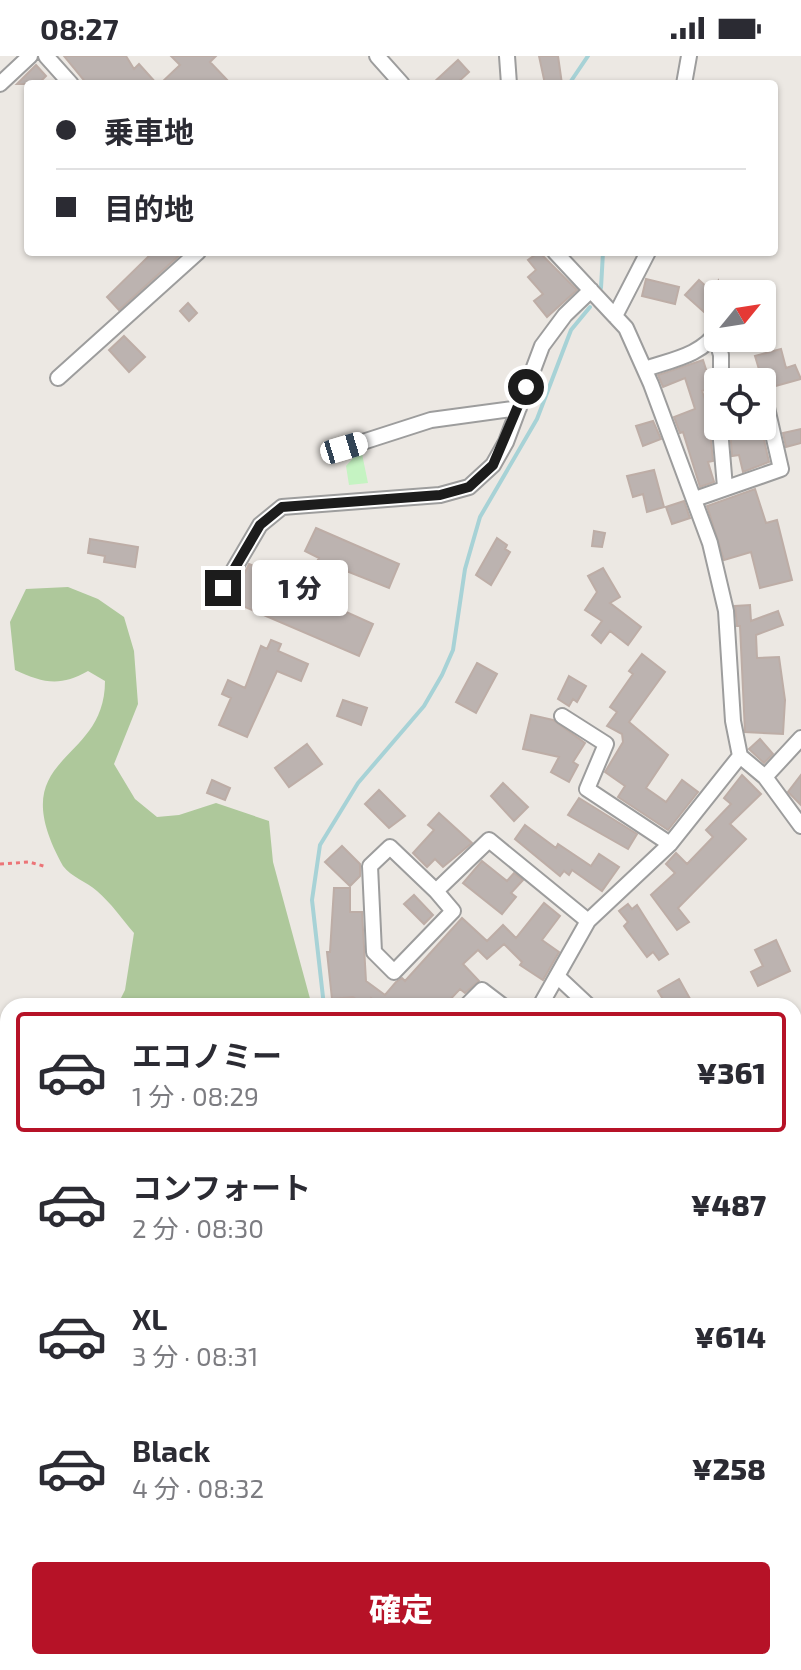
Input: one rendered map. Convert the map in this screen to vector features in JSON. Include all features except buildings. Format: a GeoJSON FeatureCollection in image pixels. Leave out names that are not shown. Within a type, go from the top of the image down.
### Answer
{"type":"FeatureCollection","features":[{"type":"Feature","properties":{"kind":"street"},"geometry":{"type":"LineString","coordinates":[[0,84],[30,56]]}},
{"type":"Feature","properties":{"kind":"street"},"geometry":{"type":"LineString","coordinates":[[46,56],[67,80]]}},
{"type":"Feature","properties":{"kind":"street"},"geometry":{"type":"LineString","coordinates":[[377,56],[393,80]]}},
{"type":"Feature","properties":{"kind":"street"},"geometry":{"type":"LineString","coordinates":[[507,56],[509,80]]}},
{"type":"Feature","properties":{"kind":"street"},"geometry":{"type":"LineString","coordinates":[[685,80],[689,56]]}},
{"type":"Feature","properties":{"kind":"street"},"geometry":{"type":"LineString","coordinates":[[58,378],[194,256]]}},
{"type":"Feature","properties":{"kind":"street"},"geometry":{"type":"LineString","coordinates":[[559,256],[626,328],[645,369],[710,543],[726,611],[733,721],[740,756],[765,777],[801,826]]}},
{"type":"Feature","properties":{"kind":"street"},"geometry":{"type":"LineString","coordinates":[[615,316],[646,256]]}},
{"type":"Feature","properties":{"kind":"street"},"geometry":{"type":"LineString","coordinates":[[223,588],[260,525],[282,507],[440,495],[469,487],[493,465],[542,346],[565,315],[591,290]]}},
{"type":"Feature","properties":{"kind":"street"},"geometry":{"type":"LineString","coordinates":[[645,369],[704,346]]}},
{"type":"Feature","properties":{"kind":"street"},"geometry":{"type":"LineString","coordinates":[[344,448],[431,420],[519,408]]}},
{"type":"Feature","properties":{"kind":"street"},"geometry":{"type":"LineString","coordinates":[[721,440],[725,487]]}},
{"type":"Feature","properties":{"kind":"street"},"geometry":{"type":"LineString","coordinates":[[695,499],[781,469],[774,440]]}},
{"type":"Feature","properties":{"kind":"street"},"geometry":{"type":"LineString","coordinates":[[562,716],[606,744],[587,789],[670,844]]}},
{"type":"Feature","properties":{"kind":"street"},"geometry":{"type":"LineString","coordinates":[[765,777],[801,738]]}},
{"type":"Feature","properties":{"kind":"street"},"geometry":{"type":"LineString","coordinates":[[545,998],[588,921],[670,844],[740,756]]}},
{"type":"Feature","properties":{"kind":"street"},"geometry":{"type":"LineString","coordinates":[[436,891],[489,840],[588,921]]}},
{"type":"Feature","properties":{"kind":"street"},"geometry":{"type":"LineString","coordinates":[[390,847],[436,891],[453,911],[394,972],[374,952],[370,866],[390,847]]}},
{"type":"Feature","properties":{"kind":"street"},"geometry":{"type":"LineString","coordinates":[[557,976],[580,998]]}},
{"type":"Feature","properties":{"kind":"street"},"geometry":{"type":"LineString","coordinates":[[474,998],[482,990],[492,998]]}},
{"type":"Feature","properties":{"kind":"path"},"geometry":{"type":"LineString","coordinates":[[0,864],[29,862],[47,867]]}},
{"type":"Feature","properties":{"kind":"green space"},"geometry":{"type":"Polygon","coordinates":[[[361,449],[368,483],[349,485],[346,466],[361,449]]]}},
{"type":"Feature","properties":{"kind":"green space"},"geometry":{"type":"Polygon","coordinates":[[[68,587],[98,599],[124,617],[134,651],[138,704],[114,764],[135,799],[157,817],[179,815],[216,803],[269,821],[273,862],[310,998],[121,998],[134,933],[102,896],[63,866],[47,829],[43,801],[49,780],[90,730],[101,709],[105,681],[88,671],[69,679],[52,681],[15,670],[10,622],[26,589],[68,587]]]}},
{"type":"Feature","properties":{"kind":"waterway"},"geometry":{"type":"LineString","coordinates":[[572,80],[588,56]]}},
{"type":"Feature","properties":{"kind":"waterway"},"geometry":{"type":"LineString","coordinates":[[601,288],[603,256]]}},
{"type":"Feature","properties":{"kind":"waterway"},"geometry":{"type":"LineString","coordinates":[[323,998],[312,900],[320,845],[358,783],[424,706],[442,675],[453,650],[465,569],[480,517],[537,419],[571,330],[590,307]]}},
{"type":"Feature","properties":{"kind":"route"},"geometry":{"type":"LineString","coordinates":[[223,588],[260,525],[282,507],[440,495],[469,487],[493,465],[506,442],[526,387]]}}]}
